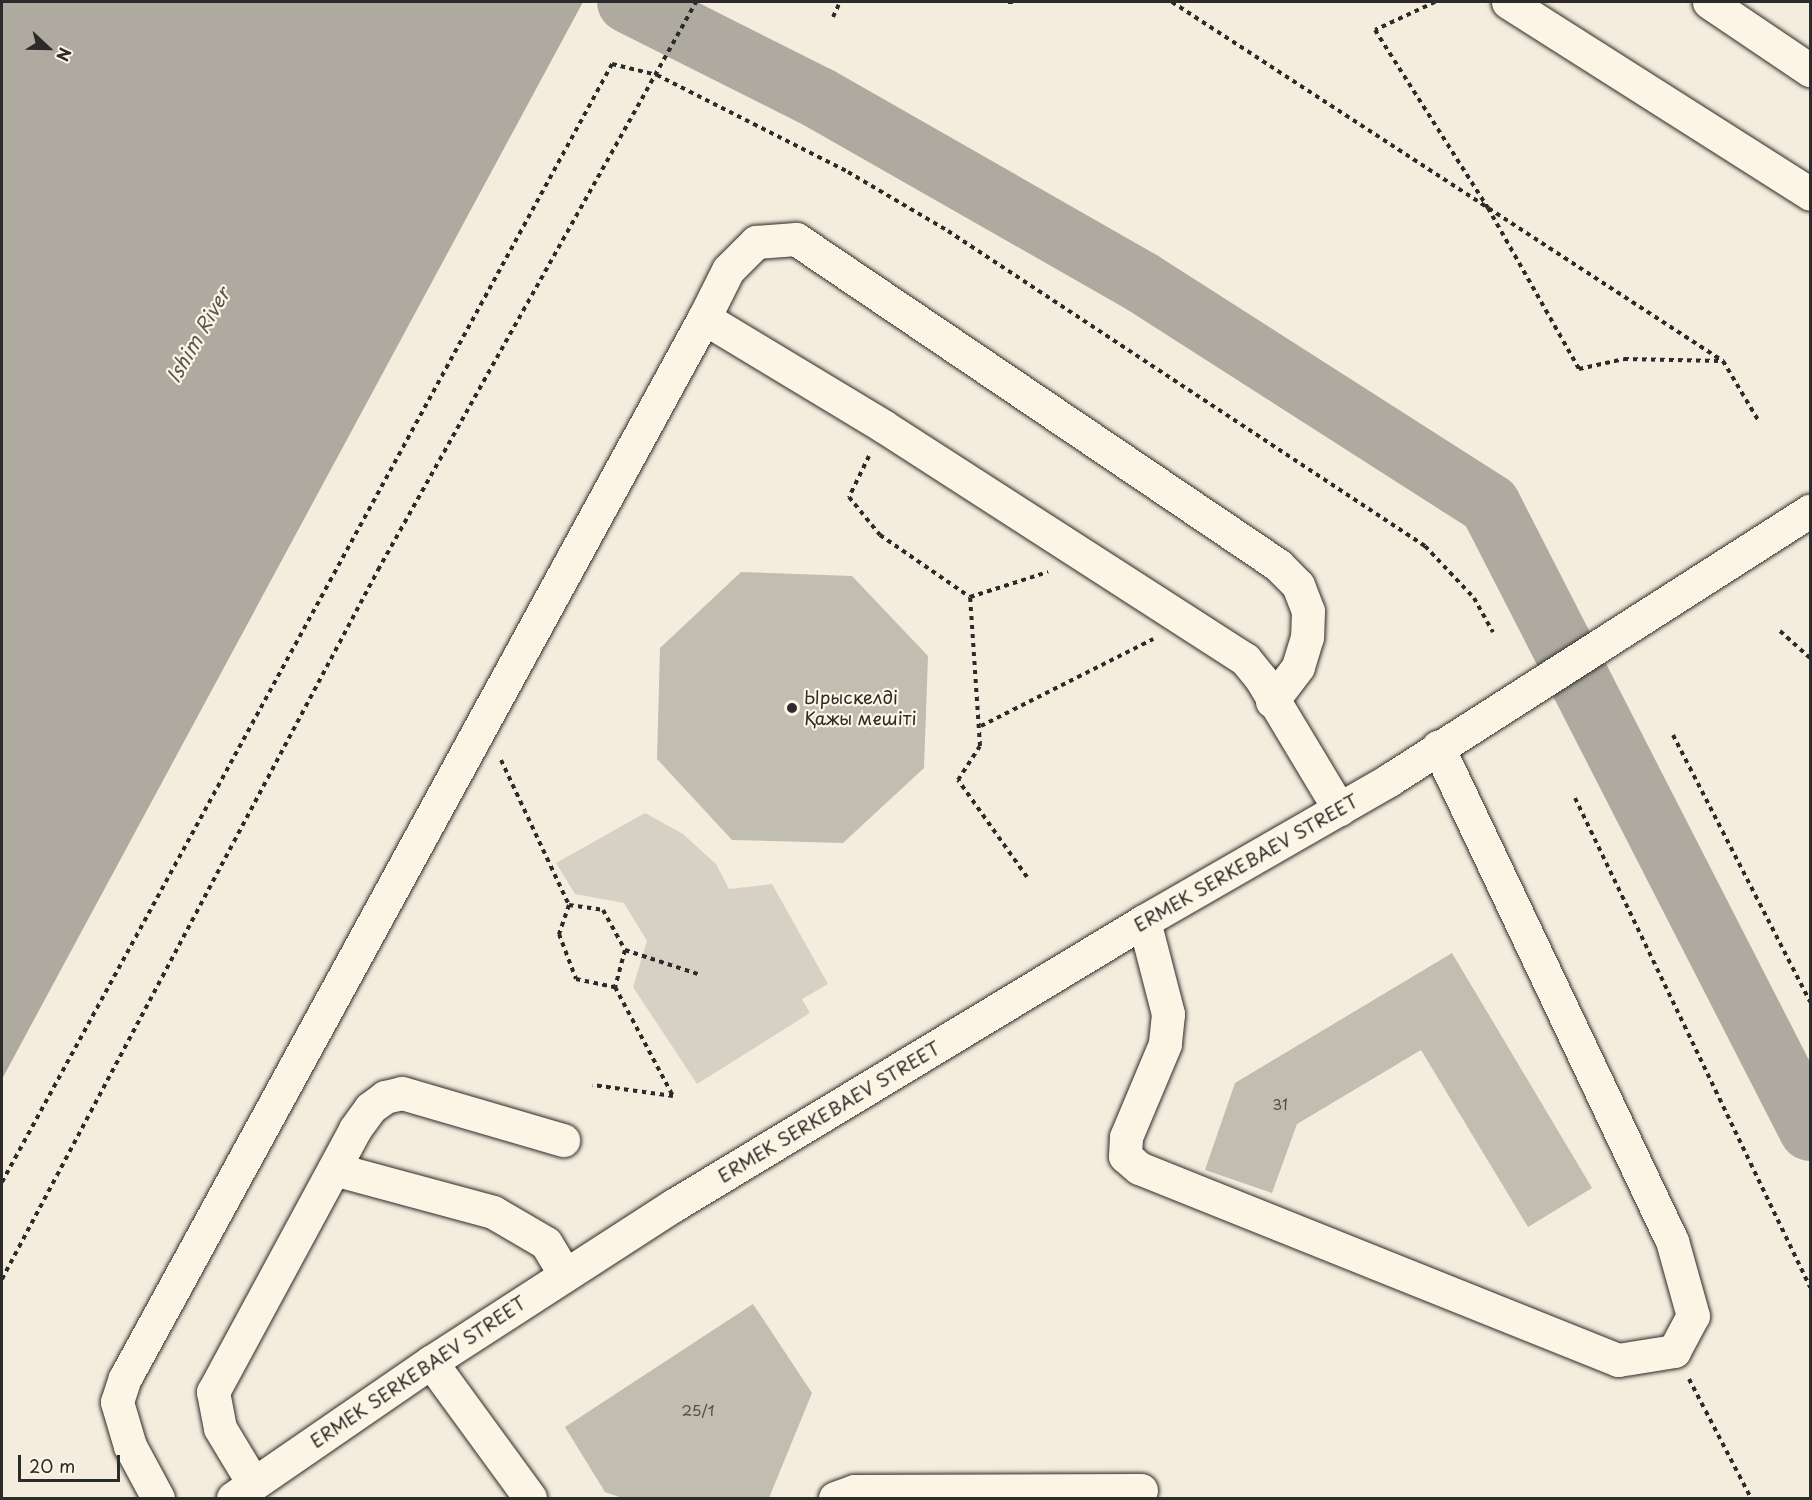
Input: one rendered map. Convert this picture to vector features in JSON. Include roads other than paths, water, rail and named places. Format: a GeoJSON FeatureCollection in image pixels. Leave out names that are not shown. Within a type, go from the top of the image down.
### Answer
{"type":"FeatureCollection","features":[{"type":"Feature","properties":{"kind":"street"},"geometry":{"type":"LineString","coordinates":[[1508,2],[1810,194]]}},
{"type":"Feature","properties":{"kind":"street"},"geometry":{"type":"LineString","coordinates":[[1709,2],[1810,70]]}},
{"type":"Feature","properties":{"kind":"street"},"geometry":{"type":"LineString","coordinates":[[158,1498],[130,1446],[117,1402],[125,1378],[484,725],[728,270],[756,242],[796,239],[1278,565],[1298,585],[1308,611],[1307,637],[1298,667],[1272,701]]}},
{"type":"Feature","properties":{"kind":"street"},"geometry":{"type":"LineString","coordinates":[[704,318],[883,426],[1086,559],[1245,659],[1339,809]]}},
{"type":"Feature","properties":{"kind":"street","name":"ERMEK SERKEBAEV STREET"},"geometry":{"type":"LineString","coordinates":[[243,1491],[431,1362],[674,1205],[1144,921],[1339,809],[1810,511]]}},
{"type":"Feature","properties":{"kind":"street"},"geometry":{"type":"LineString","coordinates":[[1144,921],[1168,1014],[1165,1044],[1126,1137],[1125,1156],[1139,1168],[1618,1360],[1674,1352],[1693,1316],[1672,1241],[1438,747]]}},
{"type":"Feature","properties":{"kind":"street"},"geometry":{"type":"LineString","coordinates":[[243,1491],[220,1428],[213,1392],[334,1169],[370,1108],[385,1097],[402,1093],[563,1140]]}},
{"type":"Feature","properties":{"kind":"street"},"geometry":{"type":"LineString","coordinates":[[334,1169],[493,1212],[546,1243],[565,1275]]}},
{"type":"Feature","properties":{"kind":"street"},"geometry":{"type":"LineString","coordinates":[[431,1362],[530,1498]]}},
{"type":"Feature","properties":{"kind":"street"},"geometry":{"type":"LineString","coordinates":[[835,1498],[854,1491],[1141,1490]]}},
{"type":"Feature","properties":{"kind":"water","name":"Ishim River"},"geometry":{"type":"Polygon","coordinates":[[[2,2],[583,2],[2,1079],[2,2]]]}},
{"type":"Feature","properties":{"kind":"waterway"},"geometry":{"type":"LineString","coordinates":[[628,2],[819,98],[1143,283],[1490,505],[1810,1130]]}},
{"type":"Feature","properties":{"kind":"place","name":"Ырыскелді Қажы мешіті"},"geometry":{"type":"Point","coordinates":[792,708]}}]}
